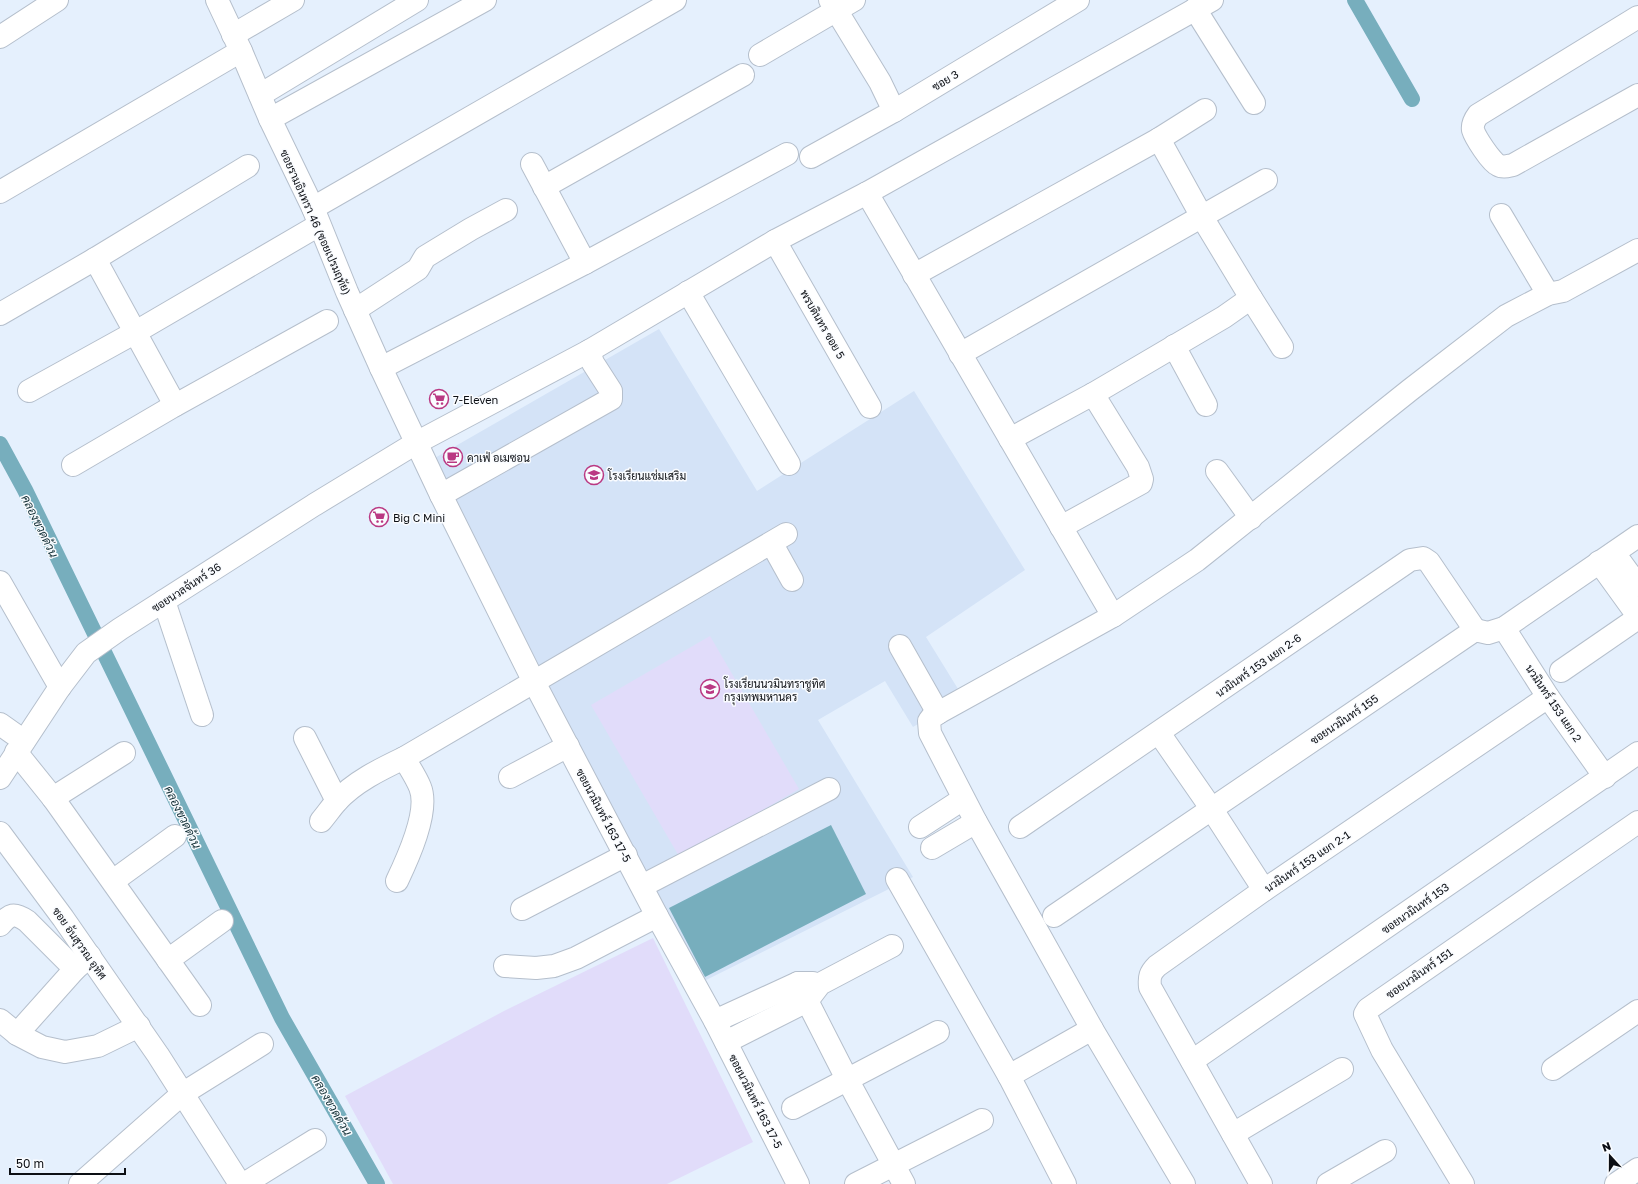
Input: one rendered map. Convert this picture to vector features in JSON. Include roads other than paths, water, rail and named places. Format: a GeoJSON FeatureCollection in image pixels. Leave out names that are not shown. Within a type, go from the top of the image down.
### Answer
{"type":"FeatureCollection","features":[{"type":"Feature","properties":{"kind":"street"},"geometry":{"type":"LineString","coordinates":[[0,37],[57,0]]}},
{"type":"Feature","properties":{"kind":"street","name":"ซอยรามอินทรา 46 (ซอยเปรมฤทัย)"},"geometry":{"type":"LineString","coordinates":[[217,0],[270,119],[316,216],[355,310],[416,443]]}},
{"type":"Feature","properties":{"kind":"street"},"geometry":{"type":"LineString","coordinates":[[0,192],[237,43],[293,0]]}},
{"type":"Feature","properties":{"kind":"street"},"geometry":{"type":"LineString","coordinates":[[260,95],[416,0]]}},
{"type":"Feature","properties":{"kind":"street"},"geometry":{"type":"LineString","coordinates":[[270,119],[485,0]]}},
{"type":"Feature","properties":{"kind":"street"},"geometry":{"type":"LineString","coordinates":[[29,391],[134,333],[316,216],[675,0]]}},
{"type":"Feature","properties":{"kind":"street","name":"ซอย 3"},"geometry":{"type":"LineString","coordinates":[[810,157],[894,111],[1078,0]]}},
{"type":"Feature","properties":{"kind":"street"},"geometry":{"type":"LineString","coordinates":[[760,55],[841,3],[894,111]]}},
{"type":"Feature","properties":{"kind":"street"},"geometry":{"type":"LineString","coordinates":[[1204,4],[1254,104]]}},
{"type":"Feature","properties":{"kind":"street","name":"ซอยนวลจันทร์ 36"},"geometry":{"type":"LineString","coordinates":[[0,778],[20,746],[86,653],[120,629],[314,505],[416,443],[589,351],[775,241],[867,193],[1204,4]]}},
{"type":"Feature","properties":{"kind":"street"},"geometry":{"type":"LineString","coordinates":[[1638,17],[1478,115],[1474,121],[1473,129],[1491,159],[1498,165],[1505,167],[1513,165],[1638,95]]}},
{"type":"Feature","properties":{"kind":"street"},"geometry":{"type":"LineString","coordinates":[[544,187],[743,76]]}},
{"type":"Feature","properties":{"kind":"street"},"geometry":{"type":"LineString","coordinates":[[914,275],[1159,139],[1205,110]]}},
{"type":"Feature","properties":{"kind":"street"},"geometry":{"type":"LineString","coordinates":[[1159,139],[1202,217],[1282,347]]}},
{"type":"Feature","properties":{"kind":"street"},"geometry":{"type":"LineString","coordinates":[[381,368],[585,263],[787,154]]}},
{"type":"Feature","properties":{"kind":"street"},"geometry":{"type":"LineString","coordinates":[[532,164],[585,263]]}},
{"type":"Feature","properties":{"kind":"street"},"geometry":{"type":"LineString","coordinates":[[0,314],[95,259],[248,166]]}},
{"type":"Feature","properties":{"kind":"street"},"geometry":{"type":"LineString","coordinates":[[960,354],[1266,180]]}},
{"type":"Feature","properties":{"kind":"street"},"geometry":{"type":"LineString","coordinates":[[867,193],[1112,616]]}},
{"type":"Feature","properties":{"kind":"street"},"geometry":{"type":"LineString","coordinates":[[355,310],[418,270],[424,257],[506,210]]}},
{"type":"Feature","properties":{"kind":"street"},"geometry":{"type":"LineString","coordinates":[[1502,215],[1548,294]]}},
{"type":"Feature","properties":{"kind":"street","name":"พรบดินทร ซอย 5"},"geometry":{"type":"LineString","coordinates":[[775,241],[870,407]]}},
{"type":"Feature","properties":{"kind":"street"},"geometry":{"type":"LineString","coordinates":[[1184,1184],[1092,1029],[976,822],[930,733],[929,721],[938,713],[1112,616],[1197,560],[1410,390],[1506,316],[1548,294],[1563,291],[1638,250]]}},
{"type":"Feature","properties":{"kind":"street"},"geometry":{"type":"LineString","coordinates":[[95,259],[134,333],[175,405]]}},
{"type":"Feature","properties":{"kind":"street"},"geometry":{"type":"LineString","coordinates":[[688,292],[789,464]]}},
{"type":"Feature","properties":{"kind":"street"},"geometry":{"type":"LineString","coordinates":[[1010,439],[1093,394],[1224,317],[1251,298]]}},
{"type":"Feature","properties":{"kind":"street"},"geometry":{"type":"LineString","coordinates":[[73,465],[175,405],[327,321]]}},
{"type":"Feature","properties":{"kind":"street"},"geometry":{"type":"LineString","coordinates":[[1174,346],[1206,405]]}},
{"type":"Feature","properties":{"kind":"street"},"geometry":{"type":"LineString","coordinates":[[441,495],[611,399],[611,391],[593,363],[589,351]]}},
{"type":"Feature","properties":{"kind":"street"},"geometry":{"type":"LineString","coordinates":[[1061,527],[1141,483],[1142,479],[1138,467],[1093,394]]}},
{"type":"Feature","properties":{"kind":"street","name":"ซอยนวมินทร์ 163 17-5"},"geometry":{"type":"LineString","coordinates":[[416,443],[534,682],[657,916],[715,1021],[798,1184]]}},
{"type":"Feature","properties":{"kind":"street"},"geometry":{"type":"LineString","coordinates":[[1217,471],[1251,518]]}},
{"type":"Feature","properties":{"kind":"street"},"geometry":{"type":"LineString","coordinates":[[1475,630],[1488,633],[1504,628],[1638,536]]}},
{"type":"Feature","properties":{"kind":"street"},"geometry":{"type":"LineString","coordinates":[[321,821],[337,801],[379,770],[404,758],[779,539],[792,580]]}},
{"type":"Feature","properties":{"kind":"street"},"geometry":{"type":"LineString","coordinates":[[1606,557],[1638,586]]}},
{"type":"Feature","properties":{"kind":"street"},"geometry":{"type":"LineString","coordinates":[[1561,671],[1638,617],[1606,557]]}},
{"type":"Feature","properties":{"kind":"street","name":"นวมินทร์ 153 แยก 2-6"},"geometry":{"type":"LineString","coordinates":[[1020,827],[1410,560],[1423,558],[1429,562],[1475,630]]}},
{"type":"Feature","properties":{"kind":"street"},"geometry":{"type":"LineString","coordinates":[[0,582],[60,688]]}},
{"type":"Feature","properties":{"kind":"street"},"geometry":{"type":"LineString","coordinates":[[164,601],[202,715]]}},
{"type":"Feature","properties":{"kind":"street","name":"นวมินทร์ 153 แยก 2"},"geometry":{"type":"LineString","coordinates":[[1504,628],[1548,697],[1605,777]]}},
{"type":"Feature","properties":{"kind":"street","name":"ซอยนวมินทร์ 155"},"geometry":{"type":"LineString","coordinates":[[1054,916],[1475,630]]}},
{"type":"Feature","properties":{"kind":"street"},"geometry":{"type":"LineString","coordinates":[[900,646],[938,713]]}},
{"type":"Feature","properties":{"kind":"street","name":"นวมินทร์ 153 แยก 2-1"},"geometry":{"type":"LineString","coordinates":[[1261,1184],[1150,987],[1149,979],[1151,973],[1157,966],[1264,890],[1548,697]]}},
{"type":"Feature","properties":{"kind":"street"},"geometry":{"type":"LineString","coordinates":[[0,724],[20,746],[53,798],[200,1005]]}},
{"type":"Feature","properties":{"kind":"street"},"geometry":{"type":"LineString","coordinates":[[1159,733],[1211,808],[1264,890]]}},
{"type":"Feature","properties":{"kind":"street"},"geometry":{"type":"LineString","coordinates":[[305,738],[337,801]]}},
{"type":"Feature","properties":{"kind":"street"},"geometry":{"type":"LineString","coordinates":[[510,777],[568,746]]}},
{"type":"Feature","properties":{"kind":"street"},"geometry":{"type":"LineString","coordinates":[[53,798],[124,753]]}},
{"type":"Feature","properties":{"kind":"street","name":"ซอยนวมินทร์ 153"},"geometry":{"type":"LineString","coordinates":[[1192,1062],[1638,753]]}},
{"type":"Feature","properties":{"kind":"street"},"geometry":{"type":"LineString","coordinates":[[397,881],[415,839],[423,801],[421,788],[404,758]]}},
{"type":"Feature","properties":{"kind":"street"},"geometry":{"type":"LineString","coordinates":[[642,886],[829,789]]}},
{"type":"Feature","properties":{"kind":"street"},"geometry":{"type":"LineString","coordinates":[[920,827],[964,799]]}},
{"type":"Feature","properties":{"kind":"street"},"geometry":{"type":"LineString","coordinates":[[932,848],[976,822]]}},
{"type":"Feature","properties":{"kind":"street","name":"ซอยนวมินทร์ 151"},"geometry":{"type":"LineString","coordinates":[[1463,1184],[1382,1050],[1365,1014],[1368,1009],[1430,965],[1638,822]]}},
{"type":"Feature","properties":{"kind":"street","name":"ซอย อ้นสุวรณ อุทิศ"},"geometry":{"type":"LineString","coordinates":[[0,833],[82,963],[139,1026],[240,1184]]}},
{"type":"Feature","properties":{"kind":"street"},"geometry":{"type":"LineString","coordinates":[[113,881],[175,836]]}},
{"type":"Feature","properties":{"kind":"street"},"geometry":{"type":"LineString","coordinates":[[522,909],[626,855]]}},
{"type":"Feature","properties":{"kind":"street"},"geometry":{"type":"LineString","coordinates":[[897,879],[1009,1076],[1065,1184]]}},
{"type":"Feature","properties":{"kind":"street"},"geometry":{"type":"LineString","coordinates":[[0,925],[7,917],[12,915],[20,916],[82,963],[17,1034]]}},
{"type":"Feature","properties":{"kind":"street"},"geometry":{"type":"LineString","coordinates":[[505,966],[536,968],[554,966],[576,958],[657,916]]}},
{"type":"Feature","properties":{"kind":"street"},"geometry":{"type":"LineString","coordinates":[[168,960],[222,921]]}},
{"type":"Feature","properties":{"kind":"street"},"geometry":{"type":"LineString","coordinates":[[715,1021],[803,992],[892,946]]}},
{"type":"Feature","properties":{"kind":"street"},"geometry":{"type":"LineString","coordinates":[[726,1042],[803,992]]}},
{"type":"Feature","properties":{"kind":"street"},"geometry":{"type":"LineString","coordinates":[[803,992],[847,1079],[899,1175]]}},
{"type":"Feature","properties":{"kind":"street"},"geometry":{"type":"LineString","coordinates":[[1552,1069],[1638,1012]]}},
{"type":"Feature","properties":{"kind":"street"},"geometry":{"type":"LineString","coordinates":[[0,1020],[17,1034],[42,1046],[65,1052],[98,1046],[139,1026]]}},
{"type":"Feature","properties":{"kind":"street"},"geometry":{"type":"LineString","coordinates":[[1009,1076],[1092,1029]]}},
{"type":"Feature","properties":{"kind":"street"},"geometry":{"type":"LineString","coordinates":[[793,1108],[938,1032]]}},
{"type":"Feature","properties":{"kind":"street"},"geometry":{"type":"LineString","coordinates":[[80,1184],[182,1094],[262,1044]]}},
{"type":"Feature","properties":{"kind":"street"},"geometry":{"type":"LineString","coordinates":[[1233,1134],[1342,1069]]}},
{"type":"Feature","properties":{"kind":"street"},"geometry":{"type":"LineString","coordinates":[[856,1184],[899,1175],[982,1120]]}},
{"type":"Feature","properties":{"kind":"street"},"geometry":{"type":"LineString","coordinates":[[244,1184],[315,1140]]}},
{"type":"Feature","properties":{"kind":"street"},"geometry":{"type":"LineString","coordinates":[[1328,1184],[1385,1151]]}},
{"type":"Feature","properties":{"kind":"street"},"geometry":{"type":"LineString","coordinates":[[1616,1184],[1638,1170]]}},
{"type":"Feature","properties":{"kind":"water"},"geometry":{"type":"Polygon","coordinates":[[[831,825],[866,894],[705,977],[669,908],[831,825]]]}},
{"type":"Feature","properties":{"kind":"waterway"},"geometry":{"type":"LineString","coordinates":[[1355,0],[1412,99]]}},
{"type":"Feature","properties":{"kind":"waterway","name":"คลองขวดด้วน"},"geometry":{"type":"LineString","coordinates":[[0,444],[25,490],[282,1018],[377,1184]]}},
{"type":"Feature","properties":{"kind":"place","name":"7-Eleven"},"geometry":{"type":"Point","coordinates":[439,399]}},
{"type":"Feature","properties":{"kind":"place","name":"คาเฟ่ อเมซอน"},"geometry":{"type":"Point","coordinates":[453,457]}},
{"type":"Feature","properties":{"kind":"place","name":"โรงเรียนแช่มเสริม"},"geometry":{"type":"Point","coordinates":[594,475]}},
{"type":"Feature","properties":{"kind":"place","name":"Big C Mini"},"geometry":{"type":"Point","coordinates":[379,517]}},
{"type":"Feature","properties":{"kind":"place","name":"โรงเรียนนวมินทราชูทิศ กรุงเทพมหานคร"},"geometry":{"type":"Point","coordinates":[710,689]}}]}
